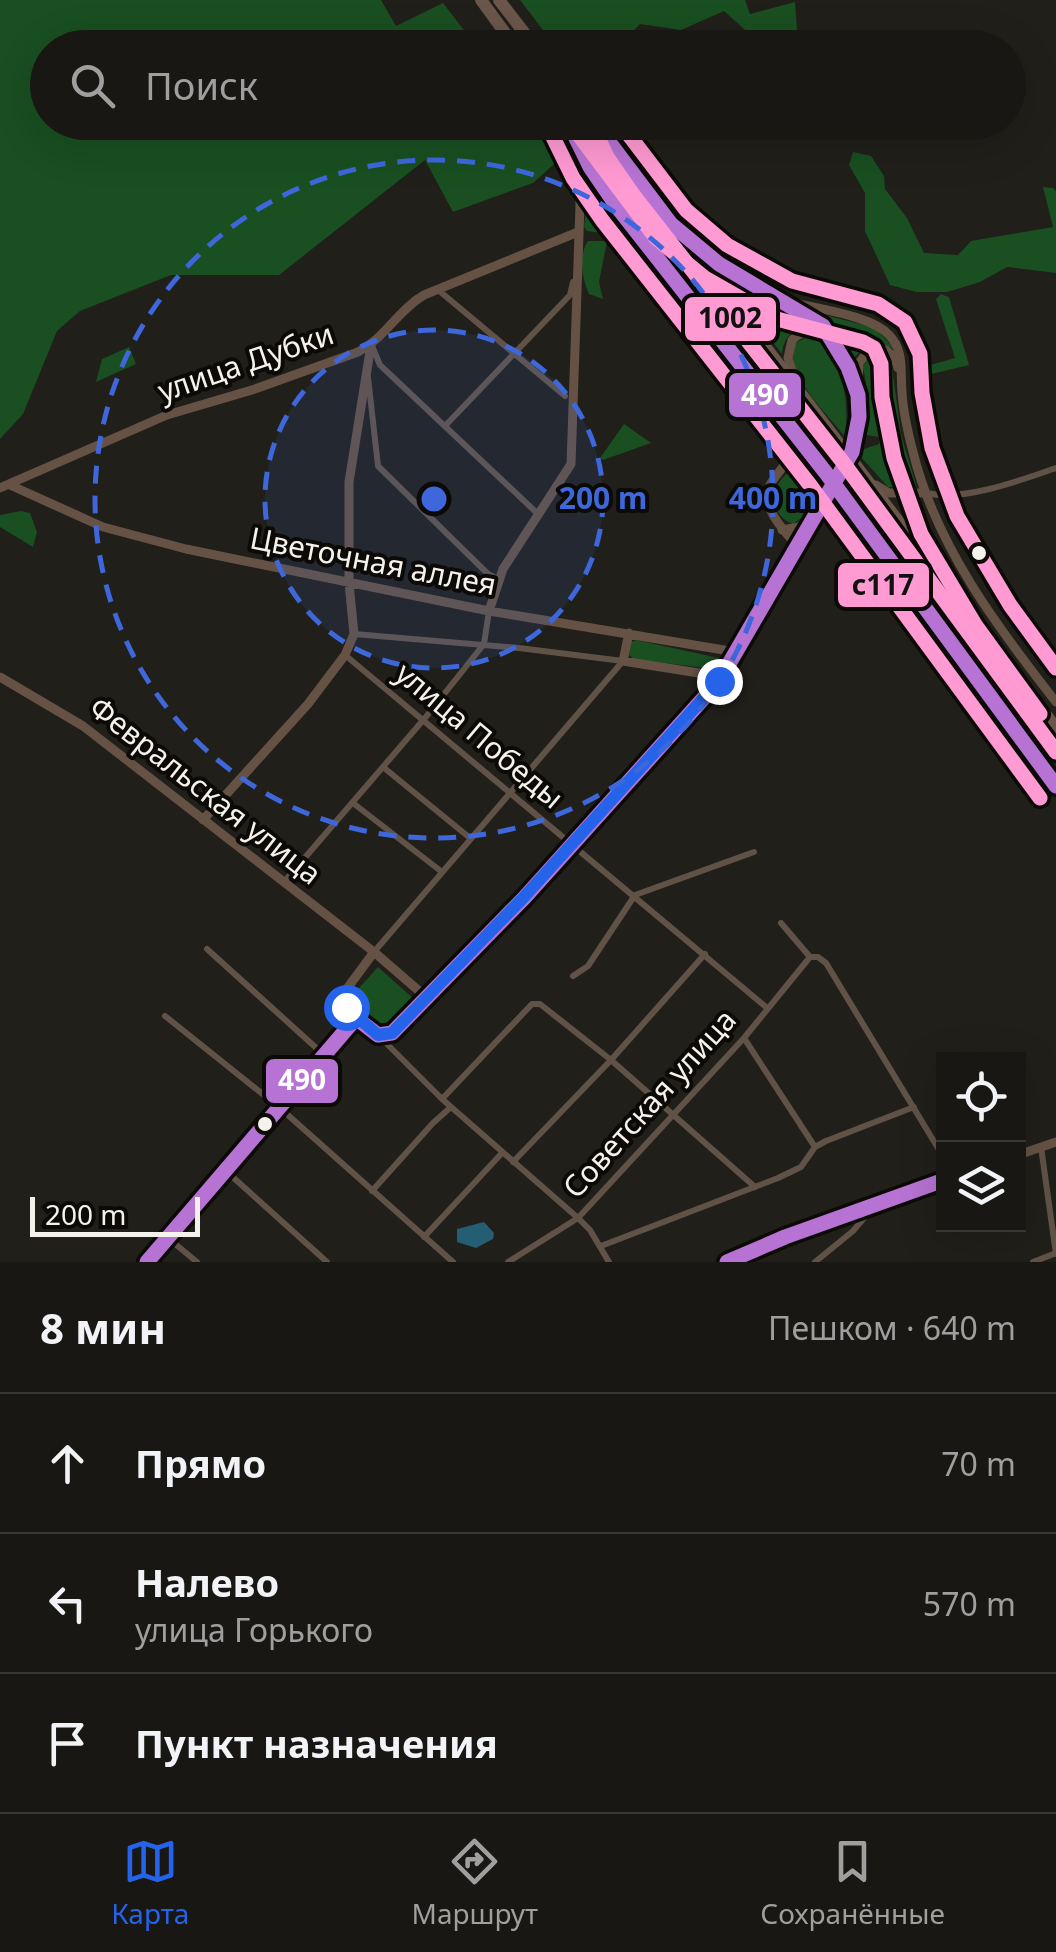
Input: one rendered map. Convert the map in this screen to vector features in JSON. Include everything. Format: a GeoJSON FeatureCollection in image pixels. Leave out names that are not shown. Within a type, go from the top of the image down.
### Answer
{"type":"FeatureCollection","features":[{"type":"Feature","properties":{"kind":"highway"},"geometry":{"type":"LineString","coordinates":[[482,0],[503,30]]}},
{"type":"Feature","properties":{"kind":"highway"},"geometry":{"type":"LineString","coordinates":[[499,0],[522,30]]}},
{"type":"Feature","properties":{"kind":"highway"},"geometry":{"type":"LineString","coordinates":[[584,140],[1056,752]]}},
{"type":"Feature","properties":{"kind":"highway"},"geometry":{"type":"LineString","coordinates":[[608,140],[1056,728]]}},
{"type":"Feature","properties":{"kind":"main road"},"geometry":{"type":"LineString","coordinates":[[577,140],[618,208],[826,473],[1056,786]]}},
{"type":"Feature","properties":{"kind":"main road"},"geometry":{"type":"LineString","coordinates":[[489,612],[498,579],[571,464],[580,205],[578,143]]}},
{"type":"Feature","properties":{"kind":"main road"},"geometry":{"type":"LineString","coordinates":[[580,205],[585,196],[596,192],[618,208]]}},
{"type":"Feature","properties":{"kind":"main road"},"geometry":{"type":"LineString","coordinates":[[672,224],[719,264],[824,326],[858,394]]}},
{"type":"Feature","properties":{"kind":"main road","name":"улица Дубки"},"geometry":{"type":"LineString","coordinates":[[5,486],[167,415],[264,386],[371,345],[406,306],[436,289],[578,232]]}},
{"type":"Feature","properties":{"kind":"main road"},"geometry":{"type":"LineString","coordinates":[[784,300],[881,328],[898,348],[909,436],[943,533],[971,582],[1056,702]]}},
{"type":"Feature","properties":{"kind":"main road"},"geometry":{"type":"LineString","coordinates":[[803,395],[789,366],[790,343],[804,332],[816,332],[838,350]]}},
{"type":"Feature","properties":{"kind":"main road"},"geometry":{"type":"LineString","coordinates":[[202,820],[308,704],[345,655],[354,634],[349,583],[349,482],[371,345]]}},
{"type":"Feature","properties":{"kind":"main road"},"geometry":{"type":"LineString","coordinates":[[374,952],[346,990],[346,1007],[378,1035],[392,1033],[572,844],[719,681],[852,452],[859,424],[860,363],[872,350],[882,349],[892,355],[901,380]]}},
{"type":"Feature","properties":{"kind":"main road"},"geometry":{"type":"LineString","coordinates":[[788,426],[792,447],[766,497],[770,514],[798,546]]}},
{"type":"Feature","properties":{"kind":"main road"},"geometry":{"type":"LineString","coordinates":[[782,467],[801,461],[826,473]]}},
{"type":"Feature","properties":{"kind":"main road"},"geometry":{"type":"LineString","coordinates":[[864,476],[889,493],[926,493]]}},
{"type":"Feature","properties":{"kind":"main road","name":"Цветочная аллея"},"geometry":{"type":"LineString","coordinates":[[5,486],[117,532],[489,612],[736,652]]}},
{"type":"Feature","properties":{"kind":"main road"},"geometry":{"type":"LineString","coordinates":[[782,530],[802,526],[825,500]]}},
{"type":"Feature","properties":{"kind":"main road"},"geometry":{"type":"LineString","coordinates":[[780,574],[786,554],[782,530]]}},
{"type":"Feature","properties":{"kind":"main road"},"geometry":{"type":"LineString","coordinates":[[629,633],[623,661],[705,674],[719,681]]}},
{"type":"Feature","properties":{"kind":"main road"},"geometry":{"type":"LineString","coordinates":[[943,636],[1024,711]]}},
{"type":"Feature","properties":{"kind":"main road","name":"Февральская улица"},"geometry":{"type":"LineString","coordinates":[[0,677],[83,726],[374,952],[426,997]]}},
{"type":"Feature","properties":{"kind":"main road"},"geometry":{"type":"LineString","coordinates":[[148,1262],[356,1018]]}},
{"type":"Feature","properties":{"kind":"main road"},"geometry":{"type":"LineString","coordinates":[[1026,1152],[1056,1142]]}},
{"type":"Feature","properties":{"kind":"main road"},"geometry":{"type":"LineString","coordinates":[[727,1262],[936,1183]]}},
{"type":"Feature","properties":{"kind":"street"},"geometry":{"type":"LineString","coordinates":[[445,426],[575,286]]}},
{"type":"Feature","properties":{"kind":"street"},"geometry":{"type":"LineString","coordinates":[[436,289],[565,396]]}},
{"type":"Feature","properties":{"kind":"street"},"geometry":{"type":"LineString","coordinates":[[371,345],[380,366],[539,515]]}},
{"type":"Feature","properties":{"kind":"street"},"geometry":{"type":"LineString","coordinates":[[367,376],[378,466],[488,574],[498,579]]}},
{"type":"Feature","properties":{"kind":"street"},"geometry":{"type":"LineString","coordinates":[[926,493],[950,495],[1016,482],[1056,468]]}},
{"type":"Feature","properties":{"kind":"street"},"geometry":{"type":"LineString","coordinates":[[284,883],[484,644],[489,612]]}},
{"type":"Feature","properties":{"kind":"street"},"geometry":{"type":"LineString","coordinates":[[354,634],[484,644],[623,661]]}},
{"type":"Feature","properties":{"kind":"street","name":"улица Победы"},"geometry":{"type":"LineString","coordinates":[[345,655],[766,1007]]}},
{"type":"Feature","properties":{"kind":"street"},"geometry":{"type":"LineString","coordinates":[[374,952],[623,661]]}},
{"type":"Feature","properties":{"kind":"street"},"geometry":{"type":"LineString","coordinates":[[383,767],[470,838]]}},
{"type":"Feature","properties":{"kind":"street"},"geometry":{"type":"LineString","coordinates":[[353,802],[442,872]]}},
{"type":"Feature","properties":{"kind":"street"},"geometry":{"type":"LineString","coordinates":[[573,976],[588,966],[635,895],[754,852]]}},
{"type":"Feature","properties":{"kind":"street"},"geometry":{"type":"LineString","coordinates":[[781,924],[810,956],[826,963],[936,1145]]}},
{"type":"Feature","properties":{"kind":"street"},"geometry":{"type":"LineString","coordinates":[[206,949],[324,1056]]}},
{"type":"Feature","properties":{"kind":"street"},"geometry":{"type":"LineString","coordinates":[[513,1162],[612,1060],[705,954]]}},
{"type":"Feature","properties":{"kind":"street","name":"Советская улица"},"geometry":{"type":"LineString","coordinates":[[508,1262],[578,1218],[744,1038],[810,956]]}},
{"type":"Feature","properties":{"kind":"street"},"geometry":{"type":"LineString","coordinates":[[442,1100],[532,1004],[540,1004],[612,1060],[756,1187]]}},
{"type":"Feature","properties":{"kind":"street"},"geometry":{"type":"LineString","coordinates":[[165,1016],[280,1108],[453,1262]]}},
{"type":"Feature","properties":{"kind":"street"},"geometry":{"type":"LineString","coordinates":[[378,1035],[442,1100],[578,1218],[609,1262]]}},
{"type":"Feature","properties":{"kind":"street"},"geometry":{"type":"LineString","coordinates":[[744,1038],[815,1147]]}},
{"type":"Feature","properties":{"kind":"street"},"geometry":{"type":"LineString","coordinates":[[372,1191],[451,1108]]}},
{"type":"Feature","properties":{"kind":"street"},"geometry":{"type":"LineString","coordinates":[[601,1246],[756,1187],[800,1167],[815,1147],[914,1108]]}},
{"type":"Feature","properties":{"kind":"street"},"geometry":{"type":"LineString","coordinates":[[1033,1262],[1056,1254],[1041,1147]]}},
{"type":"Feature","properties":{"kind":"street"},"geometry":{"type":"LineString","coordinates":[[424,1237],[502,1153]]}},
{"type":"Feature","properties":{"kind":"street"},"geometry":{"type":"LineString","coordinates":[[226,1171],[327,1262]]}},
{"type":"Feature","properties":{"kind":"street"},"geometry":{"type":"LineString","coordinates":[[814,1262],[853,1231],[876,1204]]}},
{"type":"Feature","properties":{"kind":"street"},"geometry":{"type":"LineString","coordinates":[[168,1238],[198,1262]]}},
{"type":"Feature","properties":{"kind":"green space"},"geometry":{"type":"Polygon","coordinates":[[[0,0],[381,0],[396,26],[443,3],[464,30],[30,30],[30,140],[547,140],[561,158],[533,183],[453,212],[425,160],[279,275],[171,275],[80,311],[57,331],[23,414],[0,439],[0,0]]]}},
{"type":"Feature","properties":{"kind":"green space"},"geometry":{"type":"Polygon","coordinates":[[[520,0],[745,0],[750,14],[795,2],[797,29],[745,30],[724,11],[681,30],[640,24],[634,30],[543,30],[520,0]]]}},
{"type":"Feature","properties":{"kind":"green space"},"geometry":{"type":"Polygon","coordinates":[[[853,152],[871,156],[884,176],[885,189],[907,218],[924,253],[958,255],[971,241],[1053,227],[1043,187],[1053,188],[1056,273],[1007,267],[980,282],[947,292],[916,292],[890,285],[865,231],[865,193],[849,165],[853,152]]]}},
{"type":"Feature","properties":{"kind":"green space"},"geometry":{"type":"Polygon","coordinates":[[[596,197],[607,204],[673,287],[670,290],[661,278],[652,284],[608,234],[587,231],[587,200],[596,197]]]}},
{"type":"Feature","properties":{"kind":"green space"},"geometry":{"type":"Polygon","coordinates":[[[588,241],[607,241],[599,282],[603,299],[589,294],[584,281],[582,260],[588,241]]]}},
{"type":"Feature","properties":{"kind":"green space"},"geometry":{"type":"Polygon","coordinates":[[[714,265],[816,326],[792,332],[782,354],[714,265]]]}},
{"type":"Feature","properties":{"kind":"green space"},"geometry":{"type":"Polygon","coordinates":[[[941,294],[949,297],[969,365],[927,375],[923,367],[955,358],[936,299],[941,294]]]}},
{"type":"Feature","properties":{"kind":"green space"},"geometry":{"type":"Polygon","coordinates":[[[810,311],[875,328],[895,349],[874,343],[854,358],[832,327],[810,311]]]}},
{"type":"Feature","properties":{"kind":"green space"},"geometry":{"type":"Polygon","coordinates":[[[812,335],[831,356],[842,381],[845,437],[809,393],[796,369],[793,344],[812,335]]]}},
{"type":"Feature","properties":{"kind":"green space"},"geometry":{"type":"Polygon","coordinates":[[[129,347],[136,364],[96,382],[102,359],[129,347]]]}},
{"type":"Feature","properties":{"kind":"green space"},"geometry":{"type":"Polygon","coordinates":[[[879,354],[890,360],[892,367],[901,434],[917,488],[888,487],[861,457],[864,449],[879,444],[880,437],[866,435],[869,400],[863,367],[867,358],[879,354]]]}},
{"type":"Feature","properties":{"kind":"green space"},"geometry":{"type":"Polygon","coordinates":[[[624,424],[651,443],[603,460],[600,458],[624,424]]]}},
{"type":"Feature","properties":{"kind":"green space"},"geometry":{"type":"Polygon","coordinates":[[[801,467],[811,469],[818,477],[807,486],[803,482],[798,485],[814,498],[806,515],[793,524],[777,511],[775,493],[784,477],[801,467]]]}},
{"type":"Feature","properties":{"kind":"green space"},"geometry":{"type":"Polygon","coordinates":[[[30,513],[37,532],[33,547],[0,527],[0,515],[30,513]]]}},
{"type":"Feature","properties":{"kind":"green space"},"geometry":{"type":"Polygon","coordinates":[[[631,642],[719,658],[720,670],[634,659],[629,655],[631,642]]]}},
{"type":"Feature","properties":{"kind":"green space"},"geometry":{"type":"Polygon","coordinates":[[[378,967],[414,999],[385,1030],[350,998],[378,967]]]}},
{"type":"Feature","properties":{"kind":"water"},"geometry":{"type":"Polygon","coordinates":[[[484,1222],[494,1233],[493,1239],[476,1248],[457,1242],[457,1229],[484,1222]]]}},
{"type":"Feature","properties":{"kind":"transit line","name":"с117"},"geometry":{"type":"LineString","coordinates":[[554,140],[573,178],[602,220],[810,485],[1040,798]]}},
{"type":"Feature","properties":{"kind":"transit line","name":"490"},"geometry":{"type":"LineString","coordinates":[[577,140],[618,208],[826,473],[1056,786]]}},
{"type":"Feature","properties":{"kind":"transit line","name":"с117"},"geometry":{"type":"LineString","coordinates":[[582,140],[656,238],[705,278],[777,319],[874,348],[881,364],[882,397],[894,458],[921,534],[976,626],[1040,714]]}},
{"type":"Feature","properties":{"kind":"transit line","name":"1002"},"geometry":{"type":"LineString","coordinates":[[599,140],[634,196],[842,461],[1056,752]]}},
{"type":"Feature","properties":{"kind":"transit line","name":"490"},"geometry":{"type":"LineString","coordinates":[[147,1262],[356,1018],[378,1035],[392,1033],[525,897],[719,681],[852,452],[859,417],[858,395],[848,367],[823,326],[719,264],[671,224],[608,140]]}},
{"type":"Feature","properties":{"kind":"transit line","name":"1002"},"geometry":{"type":"LineString","coordinates":[[633,140],[686,210],[727,245],[792,281],[878,304],[905,322],[920,354],[932,448],[957,516],[1010,605],[1056,668]]}},
{"type":"Feature","properties":{"kind":"transit line","name":"490"},"geometry":{"type":"LineString","coordinates":[[727,1262],[936,1183]]}},
{"type":"Feature","properties":{"kind":"route"},"geometry":{"type":"LineString","coordinates":[[346,1007],[378,1035],[392,1033],[525,896],[719,681]]}}]}
